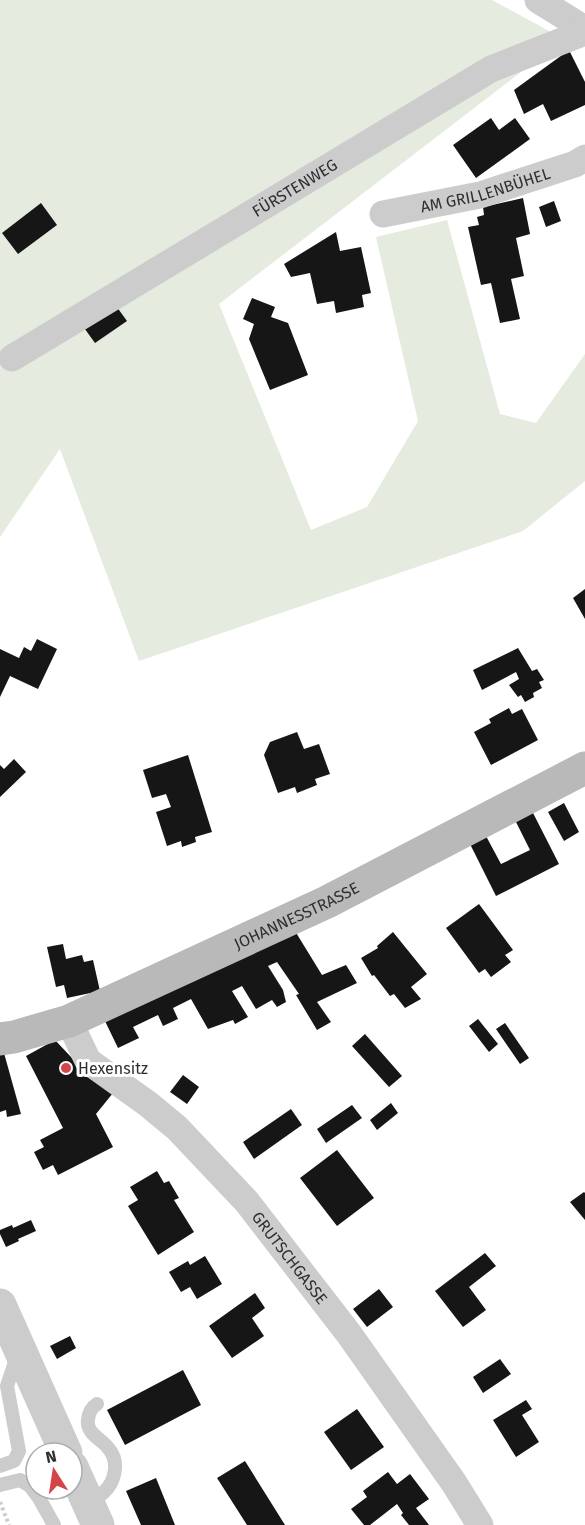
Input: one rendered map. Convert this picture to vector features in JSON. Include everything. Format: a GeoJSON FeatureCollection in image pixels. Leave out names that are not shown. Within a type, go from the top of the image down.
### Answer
{"type":"FeatureCollection","features":[{"type":"Feature","properties":{"kind":"main road","name":"JOHANNESSTRASSE"},"geometry":{"type":"LineString","coordinates":[[0,1039],[69,1021],[327,902],[585,768]]}},
{"type":"Feature","properties":{"kind":"street","name":"FÜRSTENWEG"},"geometry":{"type":"LineString","coordinates":[[538,0],[585,30]]}},
{"type":"Feature","properties":{"kind":"street","name":"FÜRSTENWEG"},"geometry":{"type":"LineString","coordinates":[[12,358],[491,69],[585,30]]}},
{"type":"Feature","properties":{"kind":"street","name":"AM GRILLENBÜHEL"},"geometry":{"type":"LineString","coordinates":[[383,214],[480,195],[575,164],[585,158]]}},
{"type":"Feature","properties":{"kind":"street","name":"GRUTSCHGASSE"},"geometry":{"type":"LineString","coordinates":[[69,1021],[88,1061],[177,1128],[247,1202],[349,1334],[454,1483],[480,1525]]}},
{"type":"Feature","properties":{"kind":"street"},"geometry":{"type":"LineString","coordinates":[[0,1305],[10,1352],[59,1441]]}},
{"type":"Feature","properties":{"kind":"street"},"geometry":{"type":"LineString","coordinates":[[84,1494],[93,1514]]}},
{"type":"Feature","properties":{"kind":"lane"},"geometry":{"type":"LineString","coordinates":[[0,1466],[14,1461],[19,1451],[7,1386],[10,1352]]}},
{"type":"Feature","properties":{"kind":"lane"},"geometry":{"type":"LineString","coordinates":[[93,1514],[112,1480],[116,1463],[110,1449],[90,1431],[87,1425],[91,1408],[96,1404]]}},
{"type":"Feature","properties":{"kind":"lane"},"geometry":{"type":"LineString","coordinates":[[0,1485],[20,1480],[30,1486],[54,1525]]}},
{"type":"Feature","properties":{"kind":"path"},"geometry":{"type":"LineString","coordinates":[[0,1502],[9,1525]]}},
{"type":"Feature","properties":{"kind":"shaded area"},"geometry":{"type":"Polygon","coordinates":[[[0,0],[492,0],[564,39],[219,304],[311,530],[367,507],[418,421],[376,237],[447,220],[500,414],[536,423],[585,354],[585,481],[523,531],[139,661],[60,449],[0,537],[0,0]]]}},
{"type":"Feature","properties":{"kind":"building"},"geometry":{"type":"Polygon","coordinates":[[[569,50],[585,82],[585,105],[551,121],[543,104],[524,114],[514,90],[569,50]]]}},
{"type":"Feature","properties":{"kind":"building"},"geometry":{"type":"Polygon","coordinates":[[[491,118],[499,130],[515,118],[530,139],[476,178],[453,145],[491,118]]]}},
{"type":"Feature","properties":{"kind":"building"},"geometry":{"type":"Polygon","coordinates":[[[523,198],[530,234],[516,238],[524,276],[511,279],[520,319],[500,323],[491,283],[481,285],[468,227],[479,225],[477,217],[484,215],[483,207],[523,198]]]}},
{"type":"Feature","properties":{"kind":"building"},"geometry":{"type":"Polygon","coordinates":[[[554,201],[561,221],[546,227],[539,207],[554,201]]]}},
{"type":"Feature","properties":{"kind":"building"},"geometry":{"type":"Polygon","coordinates":[[[41,203],[57,225],[18,254],[2,233],[41,203]]]}},
{"type":"Feature","properties":{"kind":"building"},"geometry":{"type":"Polygon","coordinates":[[[336,232],[340,251],[361,247],[371,293],[362,295],[364,307],[336,313],[334,301],[317,304],[310,273],[291,277],[284,264],[336,232]]]}},
{"type":"Feature","properties":{"kind":"building"},"geometry":{"type":"Polygon","coordinates":[[[252,298],[275,307],[271,317],[288,323],[308,375],[270,390],[249,339],[254,324],[243,319],[252,298]]]}},
{"type":"Feature","properties":{"kind":"building"},"geometry":{"type":"Polygon","coordinates":[[[114,303],[127,321],[95,343],[82,325],[114,303]]]}},
{"type":"Feature","properties":{"kind":"building"},"geometry":{"type":"Polygon","coordinates":[[[585,589],[585,619],[573,598],[585,589]]]}},
{"type":"Feature","properties":{"kind":"building"},"geometry":{"type":"Polygon","coordinates":[[[37,639],[57,649],[38,689],[10,676],[0,697],[0,649],[19,658],[24,647],[31,651],[37,639]]]}},
{"type":"Feature","properties":{"kind":"building"},"geometry":{"type":"Polygon","coordinates":[[[518,648],[532,671],[537,669],[544,680],[539,682],[542,688],[533,693],[534,697],[525,702],[521,695],[518,697],[509,685],[519,679],[516,672],[482,690],[473,670],[518,648]]]}},
{"type":"Feature","properties":{"kind":"building"},"geometry":{"type":"Polygon","coordinates":[[[509,708],[512,714],[522,709],[538,740],[491,765],[474,732],[491,723],[489,719],[509,708]]]}},
{"type":"Feature","properties":{"kind":"building"},"geometry":{"type":"Polygon","coordinates":[[[297,732],[304,749],[319,744],[330,774],[315,779],[317,785],[297,793],[295,787],[278,793],[264,755],[270,742],[297,732]]]}},
{"type":"Feature","properties":{"kind":"building"},"geometry":{"type":"Polygon","coordinates":[[[188,755],[212,832],[195,837],[196,842],[182,847],[181,841],[167,846],[156,812],[171,807],[166,794],[152,798],[143,770],[188,755]]]}},
{"type":"Feature","properties":{"kind":"building"},"geometry":{"type":"Polygon","coordinates":[[[14,759],[26,772],[0,797],[0,765],[4,769],[14,759]]]}},
{"type":"Feature","properties":{"kind":"building"},"geometry":{"type":"Polygon","coordinates":[[[564,803],[579,832],[564,841],[548,812],[564,803]]]}},
{"type":"Feature","properties":{"kind":"building"},"geometry":{"type":"Polygon","coordinates":[[[532,811],[559,864],[496,896],[470,844],[486,836],[501,864],[530,850],[515,820],[532,811]]]}},
{"type":"Feature","properties":{"kind":"building"},"geometry":{"type":"Polygon","coordinates":[[[479,904],[513,950],[505,955],[511,962],[491,977],[485,969],[479,973],[446,928],[479,904]]]}},
{"type":"Feature","properties":{"kind":"building"},"geometry":{"type":"Polygon","coordinates":[[[295,931],[322,975],[346,965],[357,983],[317,1002],[331,1022],[317,1030],[296,995],[299,994],[277,962],[268,966],[283,990],[286,1002],[277,1007],[272,1000],[256,1009],[242,986],[232,991],[248,1017],[235,1024],[233,1020],[208,1029],[191,999],[173,1008],[178,1019],[163,1026],[158,1015],[133,1027],[139,1038],[118,1048],[104,1019],[295,931]]]}},
{"type":"Feature","properties":{"kind":"building"},"geometry":{"type":"Polygon","coordinates":[[[393,932],[427,974],[411,987],[421,999],[405,1008],[394,994],[390,996],[374,975],[372,976],[361,958],[378,948],[377,946],[393,932]]]}},
{"type":"Feature","properties":{"kind":"building"},"geometry":{"type":"Polygon","coordinates":[[[63,944],[66,959],[82,955],[84,962],[93,960],[100,991],[67,998],[64,985],[56,987],[47,947],[63,944]]]}},
{"type":"Feature","properties":{"kind":"building"},"geometry":{"type":"Polygon","coordinates":[[[478,1019],[498,1044],[489,1052],[469,1026],[478,1019]]]}},
{"type":"Feature","properties":{"kind":"building"},"geometry":{"type":"Polygon","coordinates":[[[505,1023],[529,1058],[520,1064],[496,1029],[505,1023]]]}},
{"type":"Feature","properties":{"kind":"building"},"geometry":{"type":"Polygon","coordinates":[[[365,1034],[402,1076],[389,1087],[352,1046],[365,1034]]]}},
{"type":"Feature","properties":{"kind":"building"},"geometry":{"type":"Polygon","coordinates":[[[55,1040],[87,1074],[113,1093],[96,1114],[113,1147],[58,1175],[53,1165],[43,1170],[34,1152],[44,1147],[40,1140],[63,1128],[26,1056],[55,1040]]]}},
{"type":"Feature","properties":{"kind":"building"},"geometry":{"type":"Polygon","coordinates":[[[4,1053],[21,1114],[7,1117],[6,1110],[0,1112],[0,1054],[4,1053]]]}},
{"type":"Feature","properties":{"kind":"building"},"geometry":{"type":"Polygon","coordinates":[[[183,1075],[199,1087],[187,1104],[170,1092],[183,1075]]]}},
{"type":"Feature","properties":{"kind":"building"},"geometry":{"type":"Polygon","coordinates":[[[391,1103],[398,1113],[377,1130],[370,1120],[391,1103]]]}},
{"type":"Feature","properties":{"kind":"building"},"geometry":{"type":"Polygon","coordinates":[[[352,1105],[362,1118],[326,1143],[317,1129],[352,1105]]]}},
{"type":"Feature","properties":{"kind":"building"},"geometry":{"type":"Polygon","coordinates":[[[291,1109],[302,1125],[254,1159],[243,1142],[291,1109]]]}},
{"type":"Feature","properties":{"kind":"building"},"geometry":{"type":"Polygon","coordinates":[[[337,1150],[374,1198],[337,1226],[300,1178],[337,1150]]]}},
{"type":"Feature","properties":{"kind":"building"},"geometry":{"type":"Polygon","coordinates":[[[157,1171],[164,1183],[169,1181],[179,1198],[174,1200],[194,1232],[158,1255],[128,1206],[138,1200],[130,1187],[157,1171]]]}},
{"type":"Feature","properties":{"kind":"building"},"geometry":{"type":"Polygon","coordinates":[[[585,1193],[585,1220],[570,1202],[585,1193]]]}},
{"type":"Feature","properties":{"kind":"building"},"geometry":{"type":"Polygon","coordinates":[[[31,1220],[36,1231],[6,1247],[0,1230],[12,1225],[13,1228],[31,1220]]]}},
{"type":"Feature","properties":{"kind":"building"},"geometry":{"type":"Polygon","coordinates":[[[485,1253],[496,1266],[469,1287],[486,1310],[463,1327],[435,1291],[485,1253]]]}},
{"type":"Feature","properties":{"kind":"building"},"geometry":{"type":"Polygon","coordinates":[[[205,1256],[222,1284],[197,1299],[190,1287],[181,1292],[169,1272],[188,1261],[190,1265],[205,1256]]]}},
{"type":"Feature","properties":{"kind":"building"},"geometry":{"type":"Polygon","coordinates":[[[379,1289],[393,1307],[367,1327],[353,1309],[379,1289]]]}},
{"type":"Feature","properties":{"kind":"building"},"geometry":{"type":"Polygon","coordinates":[[[255,1293],[265,1308],[252,1318],[264,1336],[232,1358],[209,1326],[255,1293]]]}},
{"type":"Feature","properties":{"kind":"building"},"geometry":{"type":"Polygon","coordinates":[[[70,1336],[76,1348],[57,1359],[50,1346],[70,1336]]]}},
{"type":"Feature","properties":{"kind":"building"},"geometry":{"type":"Polygon","coordinates":[[[500,1359],[511,1374],[483,1393],[473,1377],[500,1359]]]}},
{"type":"Feature","properties":{"kind":"building"},"geometry":{"type":"Polygon","coordinates":[[[183,1370],[201,1405],[125,1445],[107,1410],[183,1370]]]}},
{"type":"Feature","properties":{"kind":"building"},"geometry":{"type":"Polygon","coordinates":[[[526,1400],[532,1409],[522,1415],[539,1442],[516,1457],[493,1420],[526,1400]]]}},
{"type":"Feature","properties":{"kind":"building"},"geometry":{"type":"Polygon","coordinates":[[[357,1409],[384,1447],[351,1470],[324,1432],[357,1409]]]}},
{"type":"Feature","properties":{"kind":"building"},"geometry":{"type":"Polygon","coordinates":[[[245,1461],[285,1525],[247,1525],[217,1478],[245,1461]]]}},
{"type":"Feature","properties":{"kind":"building"},"geometry":{"type":"Polygon","coordinates":[[[388,1472],[397,1484],[410,1474],[429,1499],[416,1508],[429,1525],[409,1525],[401,1515],[403,1513],[397,1504],[370,1525],[364,1525],[351,1509],[367,1497],[363,1491],[388,1472]]]}},
{"type":"Feature","properties":{"kind":"building"},"geometry":{"type":"Polygon","coordinates":[[[156,1478],[175,1525],[141,1525],[126,1491],[156,1478]]]}},
{"type":"Feature","properties":{"kind":"place","name":"Hexensitz"},"geometry":{"type":"Point","coordinates":[66,1068]}}]}
